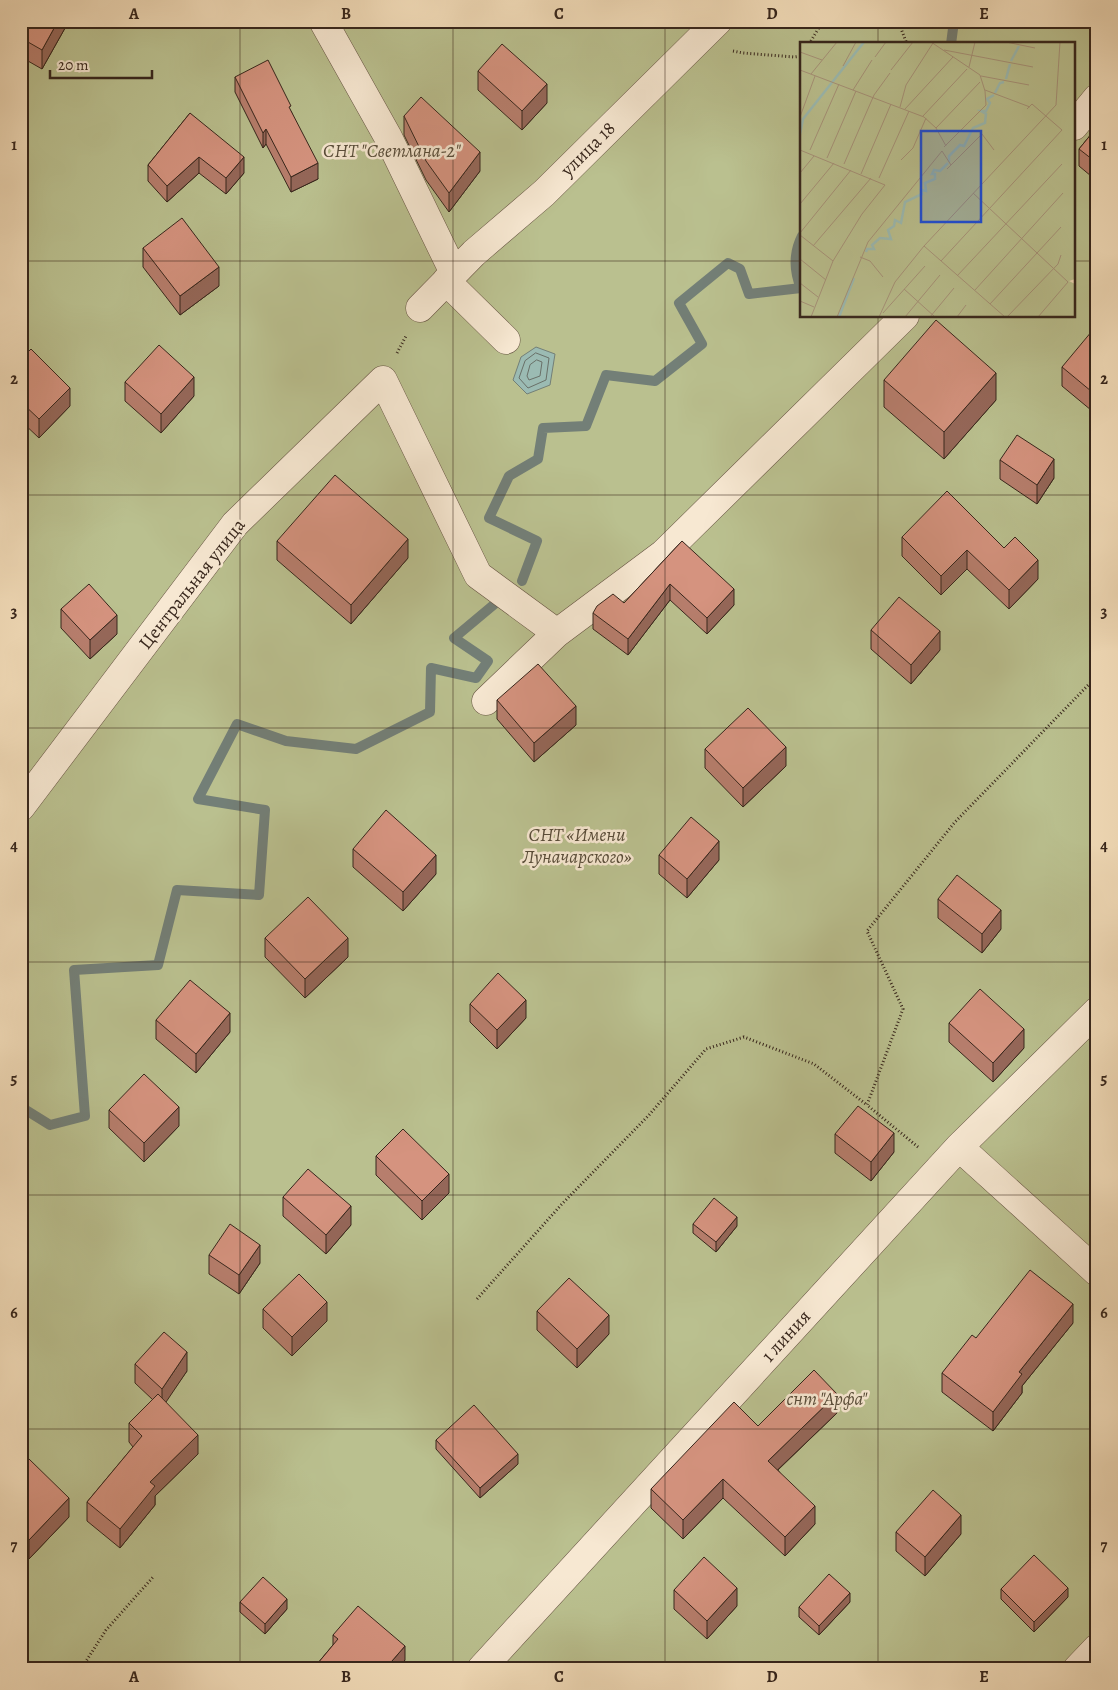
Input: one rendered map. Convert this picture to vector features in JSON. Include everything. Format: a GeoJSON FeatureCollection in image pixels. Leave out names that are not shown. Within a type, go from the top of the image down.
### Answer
{"type":"FeatureCollection","features":[{"type":"Feature","properties":{"kind":"street"},"geometry":{"type":"LineString","coordinates":[[323,21],[388,137],[450,277],[506,340]]}},
{"type":"Feature","properties":{"kind":"street","name":"улица 18"},"geometry":{"type":"LineString","coordinates":[[420,308],[474,253],[544,193],[710,29]]}},
{"type":"Feature","properties":{"kind":"street"},"geometry":{"type":"LineString","coordinates":[[1076,124],[1097,98]]}},
{"type":"Feature","properties":{"kind":"street"},"geometry":{"type":"LineString","coordinates":[[486,701],[557,633],[663,554],[903,318]]}},
{"type":"Feature","properties":{"kind":"street"},"geometry":{"type":"LineString","coordinates":[[383,380],[478,574],[557,633]]}},
{"type":"Feature","properties":{"kind":"street","name":"Центральная улица"},"geometry":{"type":"LineString","coordinates":[[21,806],[235,524],[383,380]]}},
{"type":"Feature","properties":{"kind":"street","name":"1 линия"},"geometry":{"type":"LineString","coordinates":[[482,1669],[950,1157],[1097,1011]]}},
{"type":"Feature","properties":{"kind":"street"},"geometry":{"type":"LineString","coordinates":[[950,1157],[1097,1272]]}},
{"type":"Feature","properties":{"kind":"street"},"geometry":{"type":"LineString","coordinates":[[1077,1669],[1097,1648]]}},
{"type":"Feature","properties":{"kind":"path"},"geometry":{"type":"LineString","coordinates":[[810,42],[823,21]]}},
{"type":"Feature","properties":{"kind":"path"},"geometry":{"type":"LineString","coordinates":[[898,21],[906,42]]}},
{"type":"Feature","properties":{"kind":"path"},"geometry":{"type":"LineString","coordinates":[[710,29],[707,44],[743,53],[794,57],[800,55]]}},
{"type":"Feature","properties":{"kind":"path"},"geometry":{"type":"LineString","coordinates":[[383,380],[420,308]]}},
{"type":"Feature","properties":{"kind":"path"},"geometry":{"type":"LineString","coordinates":[[867,1105],[903,1009],[867,931],[956,822],[1097,676]]}},
{"type":"Feature","properties":{"kind":"path"},"geometry":{"type":"LineString","coordinates":[[477,1299],[561,1205],[649,1115],[706,1049],[744,1037],[814,1064],[867,1105],[950,1157]]}},
{"type":"Feature","properties":{"kind":"path"},"geometry":{"type":"LineString","coordinates":[[81,1669],[106,1630],[154,1576]]}},
{"type":"Feature","properties":{"kind":"green space"},"geometry":{"type":"Polygon","coordinates":[[[21,21],[1097,21],[1097,1669],[21,1669],[21,21]]]}},
{"type":"Feature","properties":{"kind":"water"},"geometry":{"type":"Polygon","coordinates":[[[536,347],[555,354],[550,385],[527,394],[513,380],[521,357],[536,347]]]}},
{"type":"Feature","properties":{"kind":"building"},"geometry":{"type":"Polygon","coordinates":[[[28,21],[58,21],[42,50],[21,38],[21,33],[28,21]]]}},
{"type":"Feature","properties":{"kind":"building"},"geometry":{"type":"Polygon","coordinates":[[[502,44],[547,84],[522,111],[478,71],[502,44]]]}},
{"type":"Feature","properties":{"kind":"building"},"geometry":{"type":"Polygon","coordinates":[[[268,60],[291,106],[289,107],[318,163],[291,177],[266,129],[263,133],[235,77],[268,60]]]}},
{"type":"Feature","properties":{"kind":"building"},"geometry":{"type":"Polygon","coordinates":[[[421,97],[480,152],[449,193],[426,161],[404,116],[421,97]]]}},
{"type":"Feature","properties":{"kind":"building"},"geometry":{"type":"Polygon","coordinates":[[[190,113],[244,157],[226,178],[199,157],[167,186],[148,165],[190,113]]]}},
{"type":"Feature","properties":{"kind":"building"},"geometry":{"type":"Polygon","coordinates":[[[1097,127],[1097,163],[1079,149],[1097,127]]]}},
{"type":"Feature","properties":{"kind":"building"},"geometry":{"type":"Polygon","coordinates":[[[182,218],[219,267],[180,296],[143,248],[182,218]]]}},
{"type":"Feature","properties":{"kind":"building"},"geometry":{"type":"Polygon","coordinates":[[[936,320],[996,373],[944,432],[884,380],[936,320]]]}},
{"type":"Feature","properties":{"kind":"building"},"geometry":{"type":"Polygon","coordinates":[[[1092,331],[1097,335],[1097,396],[1062,367],[1092,331]]]}},
{"type":"Feature","properties":{"kind":"building"},"geometry":{"type":"Polygon","coordinates":[[[159,345],[194,377],[161,414],[125,382],[159,345]]]}},
{"type":"Feature","properties":{"kind":"building"},"geometry":{"type":"Polygon","coordinates":[[[31,349],[70,388],[39,419],[21,402],[21,359],[31,349]]]}},
{"type":"Feature","properties":{"kind":"building"},"geometry":{"type":"Polygon","coordinates":[[[1017,435],[1054,459],[1037,485],[1000,460],[1017,435]]]}},
{"type":"Feature","properties":{"kind":"building"},"geometry":{"type":"Polygon","coordinates":[[[335,475],[408,539],[351,605],[277,541],[335,475]]]}},
{"type":"Feature","properties":{"kind":"building"},"geometry":{"type":"Polygon","coordinates":[[[947,491],[1004,548],[1015,537],[1038,560],[1009,590],[967,550],[941,576],[902,537],[947,491]]]}},
{"type":"Feature","properties":{"kind":"building"},"geometry":{"type":"Polygon","coordinates":[[[682,541],[734,589],[707,618],[670,584],[628,639],[593,613],[597,606],[613,594],[624,603],[682,541]]]}},
{"type":"Feature","properties":{"kind":"building"},"geometry":{"type":"Polygon","coordinates":[[[89,584],[117,615],[90,640],[61,609],[89,584]]]}},
{"type":"Feature","properties":{"kind":"building"},"geometry":{"type":"Polygon","coordinates":[[[899,597],[940,631],[911,665],[871,630],[899,597]]]}},
{"type":"Feature","properties":{"kind":"building"},"geometry":{"type":"Polygon","coordinates":[[[538,664],[576,706],[534,743],[497,700],[538,664]]]}},
{"type":"Feature","properties":{"kind":"building"},"geometry":{"type":"Polygon","coordinates":[[[748,708],[786,747],[743,788],[705,749],[748,708]]]}},
{"type":"Feature","properties":{"kind":"building"},"geometry":{"type":"Polygon","coordinates":[[[386,810],[436,855],[403,892],[353,849],[386,810]]]}},
{"type":"Feature","properties":{"kind":"building"},"geometry":{"type":"Polygon","coordinates":[[[691,817],[719,841],[687,879],[659,855],[691,817]]]}},
{"type":"Feature","properties":{"kind":"building"},"geometry":{"type":"Polygon","coordinates":[[[957,875],[1001,910],[982,934],[938,899],[957,875]]]}},
{"type":"Feature","properties":{"kind":"building"},"geometry":{"type":"Polygon","coordinates":[[[308,897],[348,938],[305,979],[265,938],[308,897]]]}},
{"type":"Feature","properties":{"kind":"building"},"geometry":{"type":"Polygon","coordinates":[[[498,973],[526,1000],[497,1030],[470,1004],[498,973]]]}},
{"type":"Feature","properties":{"kind":"building"},"geometry":{"type":"Polygon","coordinates":[[[190,980],[230,1013],[196,1054],[156,1020],[190,980]]]}},
{"type":"Feature","properties":{"kind":"building"},"geometry":{"type":"Polygon","coordinates":[[[980,989],[1024,1029],[993,1063],[949,1023],[980,989]]]}},
{"type":"Feature","properties":{"kind":"building"},"geometry":{"type":"Polygon","coordinates":[[[144,1074],[179,1107],[144,1143],[109,1110],[144,1074]]]}},
{"type":"Feature","properties":{"kind":"building"},"geometry":{"type":"Polygon","coordinates":[[[858,1106],[894,1133],[871,1162],[835,1134],[858,1106]]]}},
{"type":"Feature","properties":{"kind":"building"},"geometry":{"type":"Polygon","coordinates":[[[403,1129],[449,1174],[422,1201],[376,1156],[403,1129]]]}},
{"type":"Feature","properties":{"kind":"building"},"geometry":{"type":"Polygon","coordinates":[[[308,1169],[351,1206],[326,1235],[283,1197],[308,1169]]]}},
{"type":"Feature","properties":{"kind":"building"},"geometry":{"type":"Polygon","coordinates":[[[714,1198],[737,1217],[716,1242],[693,1224],[714,1198]]]}},
{"type":"Feature","properties":{"kind":"building"},"geometry":{"type":"Polygon","coordinates":[[[230,1224],[260,1245],[239,1275],[209,1255],[230,1224]]]}},
{"type":"Feature","properties":{"kind":"building"},"geometry":{"type":"Polygon","coordinates":[[[1030,1270],[1073,1304],[1019,1372],[1022,1374],[993,1412],[942,1373],[972,1335],[976,1338],[1030,1270]]]}},
{"type":"Feature","properties":{"kind":"building"},"geometry":{"type":"Polygon","coordinates":[[[299,1274],[327,1302],[292,1337],[263,1309],[299,1274]]]}},
{"type":"Feature","properties":{"kind":"building"},"geometry":{"type":"Polygon","coordinates":[[[569,1278],[609,1315],[577,1349],[537,1311],[569,1278]]]}},
{"type":"Feature","properties":{"kind":"building"},"geometry":{"type":"Polygon","coordinates":[[[164,1332],[187,1352],[162,1389],[135,1364],[164,1332]]]}},
{"type":"Feature","properties":{"kind":"building"},"geometry":{"type":"Polygon","coordinates":[[[814,1370],[837,1394],[768,1461],[815,1506],[785,1537],[723,1479],[683,1520],[651,1489],[734,1402],[758,1426],[814,1370]]]}},
{"type":"Feature","properties":{"kind":"building"},"geometry":{"type":"Polygon","coordinates":[[[158,1394],[198,1435],[150,1482],[155,1486],[120,1529],[87,1502],[142,1436],[129,1423],[158,1394]]]}},
{"type":"Feature","properties":{"kind":"building"},"geometry":{"type":"Polygon","coordinates":[[[474,1405],[518,1454],[480,1488],[436,1440],[474,1405]]]}},
{"type":"Feature","properties":{"kind":"building"},"geometry":{"type":"Polygon","coordinates":[[[1097,1412],[1097,1426],[1090,1419],[1097,1412]]]}},
{"type":"Feature","properties":{"kind":"building"},"geometry":{"type":"Polygon","coordinates":[[[28,1458],[69,1498],[29,1540],[21,1533],[21,1465],[28,1458]]]}},
{"type":"Feature","properties":{"kind":"building"},"geometry":{"type":"Polygon","coordinates":[[[933,1490],[961,1515],[925,1557],[896,1532],[933,1490]]]}},
{"type":"Feature","properties":{"kind":"building"},"geometry":{"type":"Polygon","coordinates":[[[1034,1555],[1068,1588],[1034,1622],[1001,1589],[1034,1555]]]}},
{"type":"Feature","properties":{"kind":"building"},"geometry":{"type":"Polygon","coordinates":[[[704,1557],[737,1588],[707,1621],[674,1590],[704,1557]]]}},
{"type":"Feature","properties":{"kind":"building"},"geometry":{"type":"Polygon","coordinates":[[[829,1574],[850,1593],[819,1626],[799,1607],[829,1574]]]}},
{"type":"Feature","properties":{"kind":"building"},"geometry":{"type":"Polygon","coordinates":[[[263,1577],[287,1599],[265,1624],[240,1602],[263,1577]]]}},
{"type":"Feature","properties":{"kind":"building"},"geometry":{"type":"Polygon","coordinates":[[[358,1606],[405,1646],[385,1669],[313,1669],[338,1639],[333,1635],[358,1606]]]}},
{"type":"Feature","properties":{"kind":"building"},"geometry":{"type":"Polygon","coordinates":[[[1097,1653],[1097,1663],[1092,1659],[1097,1653]]]}},
{"type":"Feature","properties":{"kind":"waterway"},"geometry":{"type":"LineString","coordinates":[[951,42],[954,21]]}},
{"type":"Feature","properties":{"kind":"waterway"},"geometry":{"type":"LineString","coordinates":[[800,241],[796,262],[800,285]]}},
{"type":"Feature","properties":{"kind":"waterway"},"geometry":{"type":"LineString","coordinates":[[522,581],[537,541],[489,518],[509,476],[538,459],[543,428],[586,426],[606,375],[655,381],[702,344],[679,303],[728,263],[740,269],[749,294],[800,288]]}},
{"type":"Feature","properties":{"kind":"waterway"},"geometry":{"type":"LineString","coordinates":[[21,1107],[50,1125],[85,1116],[74,970],[158,965],[177,890],[259,895],[265,810],[198,799],[237,724],[286,741],[356,749],[430,712],[431,668],[476,678],[488,661],[454,638],[497,602]]}},
{"type":"Feature","properties":{"kind":"waterway"},"geometry":{"type":"LineString","coordinates":[[21,1165],[23,1171],[21,1171]]}},
{"type":"Feature","properties":{"kind":"park label","name":"СНТ \"Светлана-2\""},"geometry":{"type":"Point","coordinates":[392,151]}},
{"type":"Feature","properties":{"kind":"park label","name":"СНТ «Имени Луначарского»"},"geometry":{"type":"Point","coordinates":[577,846]}},
{"type":"Feature","properties":{"kind":"park label","name":"снт \"Арфа\""},"geometry":{"type":"Point","coordinates":[827,1399]}}]}
